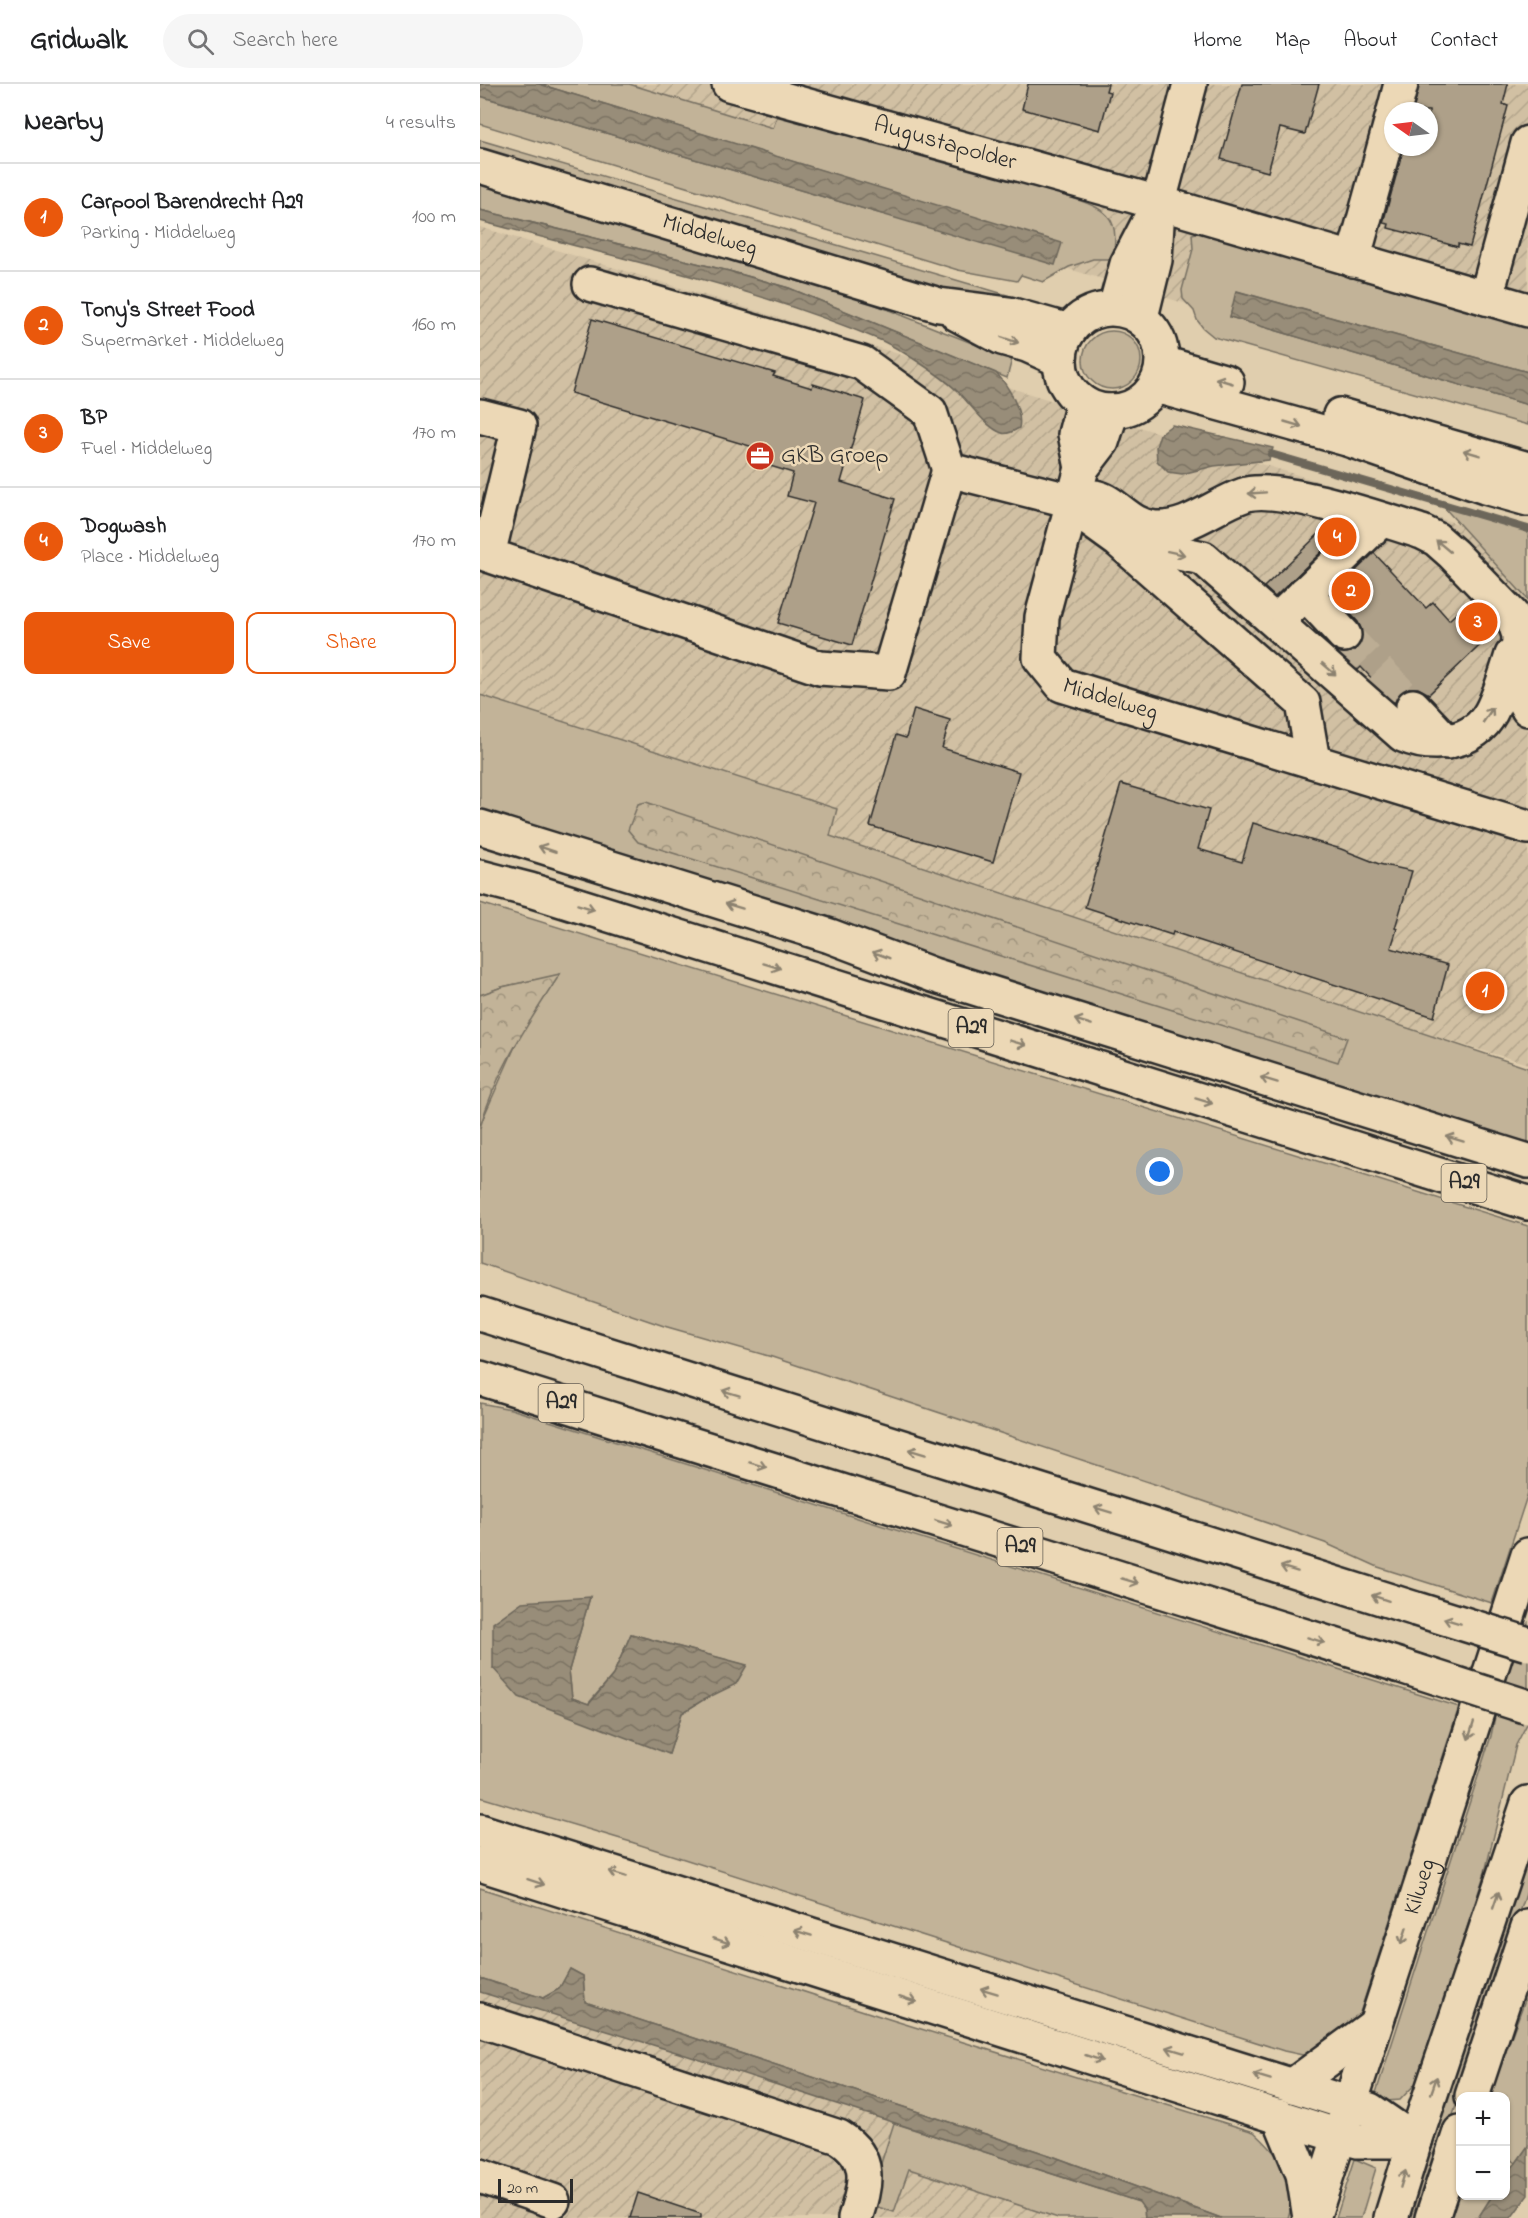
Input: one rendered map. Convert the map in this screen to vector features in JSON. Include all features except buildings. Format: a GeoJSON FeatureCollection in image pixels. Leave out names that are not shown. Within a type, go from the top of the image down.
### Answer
{"type":"FeatureCollection","features":[{"type":"Feature","properties":{"kind":"main road","name":"Augustapolder"},"geometry":{"type":"LineString","coordinates":[[729,84],[1158,205],[1184,210],[1528,310]]}},
{"type":"Feature","properties":{"kind":"main road"},"geometry":{"type":"LineString","coordinates":[[1128,313],[1155,260],[1158,205],[1190,84]]}},
{"type":"Feature","properties":{"kind":"main road"},"geometry":{"type":"LineString","coordinates":[[1397,102],[1401,84]]}},
{"type":"Feature","properties":{"kind":"main road"},"geometry":{"type":"LineString","coordinates":[[1486,298],[1528,143]]}},
{"type":"Feature","properties":{"kind":"main road"},"geometry":{"type":"LineString","coordinates":[[1353,260],[1384,149]]}},
{"type":"Feature","properties":{"kind":"main road","name":"Middelweg"},"geometry":{"type":"LineString","coordinates":[[480,166],[939,305],[1002,338],[1027,345],[1065,345]]}},
{"type":"Feature","properties":{"kind":"main road"},"geometry":{"type":"LineString","coordinates":[[480,416],[519,426],[488,555],[820,668],[889,673],[949,470],[930,412],[862,363],[590,284]]}},
{"type":"Feature","properties":{"kind":"main road"},"geometry":{"type":"LineString","coordinates":[[1097,310],[1128,313],[1154,330],[1161,346],[1159,375],[1144,399],[1129,408],[1097,407],[1071,391],[1063,376],[1065,345],[1082,318],[1097,310]]}},
{"type":"Feature","properties":{"kind":"main road"},"geometry":{"type":"LineString","coordinates":[[1159,375],[1528,469]]}},
{"type":"Feature","properties":{"kind":"main road"},"geometry":{"type":"LineString","coordinates":[[1159,375],[1485,487],[1528,499]]}},
{"type":"Feature","properties":{"kind":"main road","name":"Middelweg"},"geometry":{"type":"LineString","coordinates":[[1097,407],[1075,434],[1082,468],[1041,617],[1040,658],[1062,685],[1528,827]]}},
{"type":"Feature","properties":{"kind":"main road"},"geometry":{"type":"LineString","coordinates":[[949,470],[1072,501],[1093,497],[1107,503],[1138,524],[1154,528],[1185,524],[1244,495],[1256,492],[1294,497],[1422,532],[1436,539],[1512,615],[1519,642],[1520,694],[1528,709]]}},
{"type":"Feature","properties":{"kind":"main road"},"geometry":{"type":"LineString","coordinates":[[1072,501],[1090,520],[1119,541],[1303,703],[1313,761]]}},
{"type":"Feature","properties":{"kind":"main road"},"geometry":{"type":"LineString","coordinates":[[1344,635],[1296,603],[1381,520]]}},
{"type":"Feature","properties":{"kind":"main road"},"geometry":{"type":"LineString","coordinates":[[1119,541],[1203,558],[1403,735],[1431,743],[1447,742],[1477,728],[1491,713],[1508,668],[1516,624]]}},
{"type":"Feature","properties":{"kind":"main road"},"geometry":{"type":"LineString","coordinates":[[1413,706],[1447,742]]}},
{"type":"Feature","properties":{"kind":"main road","name":"A29"},"geometry":{"type":"LineString","coordinates":[[480,827],[830,936],[944,979],[1528,1161]]}},
{"type":"Feature","properties":{"kind":"main road","name":"A29"},"geometry":{"type":"LineString","coordinates":[[480,877],[541,893],[1528,1203]]}},
{"type":"Feature","properties":{"kind":"main road","name":"A29"},"geometry":{"type":"LineString","coordinates":[[480,1297],[539,1333]]}},
{"type":"Feature","properties":{"kind":"main road","name":"A29"},"geometry":{"type":"LineString","coordinates":[[480,1314],[1528,1644]]}},
{"type":"Feature","properties":{"kind":"main road","name":"A29"},"geometry":{"type":"LineString","coordinates":[[480,1378],[1528,1707]]}},
{"type":"Feature","properties":{"kind":"main road","name":"A29"},"geometry":{"type":"LineString","coordinates":[[480,1398],[642,1428]]}},
{"type":"Feature","properties":{"kind":"main road","name":"Kilweg"},"geometry":{"type":"LineString","coordinates":[[1312,2218],[1528,1555]]}},
{"type":"Feature","properties":{"kind":"main road"},"geometry":{"type":"LineString","coordinates":[[1391,2218],[1528,1803]]}},
{"type":"Feature","properties":{"kind":"main road"},"geometry":{"type":"LineString","coordinates":[[480,1831],[1370,2110],[1415,2140]]}},
{"type":"Feature","properties":{"kind":"main road"},"geometry":{"type":"LineString","coordinates":[[480,1864],[1340,2136],[1358,2141],[1415,2140]]}},
{"type":"Feature","properties":{"kind":"main road"},"geometry":{"type":"LineString","coordinates":[[1474,2092],[1528,1927]]}},
{"type":"Feature","properties":{"kind":"main road"},"geometry":{"type":"LineString","coordinates":[[480,2020],[839,2137],[857,2152],[863,2164],[864,2189],[855,2218]]}},
{"type":"Feature","properties":{"kind":"main road"},"geometry":{"type":"LineString","coordinates":[[1292,2086],[1375,2025]]}},
{"type":"Feature","properties":{"kind":"main road"},"geometry":{"type":"LineString","coordinates":[[1279,2116],[1303,2174],[1312,2218]]}},
{"type":"Feature","properties":{"kind":"main road"},"geometry":{"type":"LineString","coordinates":[[1432,2218],[1456,2146]]}},
{"type":"Feature","properties":{"kind":"main road"},"geometry":{"type":"LineString","coordinates":[[480,2176],[553,2201]]}},
{"type":"Feature","properties":{"kind":"shaded area"},"geometry":{"type":"Polygon","coordinates":[[[539,84],[1528,84],[1528,372],[1237,291],[1230,317],[1055,265],[1062,243],[539,84]]]}},
{"type":"Feature","properties":{"kind":"shaded area"},"geometry":{"type":"Polygon","coordinates":[[[480,227],[1528,545],[1528,1064],[480,754],[480,227]]]}},
{"type":"Feature","properties":{"kind":"shaded area"},"geometry":{"type":"Polygon","coordinates":[[[480,1984],[1157,2203],[1154,2218],[480,2218],[480,1984]]]}},
{"type":"Feature","properties":{"kind":"green space"},"geometry":{"type":"Polygon","coordinates":[[[539,84],[629,84],[773,128],[778,114],[1068,189],[1066,196],[1100,210],[1112,223],[1115,244],[1112,259],[1093,259],[1069,267],[1043,282],[1021,275],[1017,281],[958,270],[480,124],[480,96],[882,214],[1062,244],[539,84]]]}},
{"type":"Feature","properties":{"kind":"green space"},"geometry":{"type":"Polygon","coordinates":[[[480,140],[1014,297],[1012,304],[918,284],[480,153],[480,140]]]}},
{"type":"Feature","properties":{"kind":"green space"},"geometry":{"type":"Polygon","coordinates":[[[480,181],[806,277],[1012,359],[1007,378],[789,288],[480,210],[480,181]]]}},
{"type":"Feature","properties":{"kind":"green space"},"geometry":{"type":"Polygon","coordinates":[[[1209,230],[1528,325],[1528,372],[1237,291],[1230,317],[1528,405],[1528,425],[1214,337],[1197,320],[1194,311],[1183,299],[1182,290],[1193,249],[1192,234],[1209,230]]]}},
{"type":"Feature","properties":{"kind":"green space"},"geometry":{"type":"Polygon","coordinates":[[[1106,331],[1118,331],[1133,339],[1141,354],[1141,366],[1133,381],[1118,389],[1106,389],[1091,381],[1083,366],[1083,354],[1091,339],[1106,331]]]}},
{"type":"Feature","properties":{"kind":"green space"},"geometry":{"type":"Polygon","coordinates":[[[1441,504],[1528,529],[1528,600],[1441,504]]]}},
{"type":"Feature","properties":{"kind":"green space"},"geometry":{"type":"Polygon","coordinates":[[[480,695],[837,809],[830,836],[1528,1068],[1528,1142],[1381,1104],[480,827],[480,695]]]}},
{"type":"Feature","properties":{"kind":"green space"},"geometry":{"type":"Polygon","coordinates":[[[646,802],[1347,1038],[1338,1062],[638,842],[628,830],[638,804],[646,802]]]}},
{"type":"Feature","properties":{"kind":"green space"},"geometry":{"type":"Polygon","coordinates":[[[480,903],[1528,1226],[1528,1493],[1492,1603],[1378,1567],[1325,1543],[1154,1484],[772,1357],[664,1326],[480,1263],[480,1125],[521,1033],[559,975],[502,987],[480,995],[480,903]]]}},
{"type":"Feature","properties":{"kind":"green space"},"geometry":{"type":"Polygon","coordinates":[[[560,974],[504,1067],[486,1107],[480,1128],[480,995],[502,987],[560,974]]]}},
{"type":"Feature","properties":{"kind":"green space"},"geometry":{"type":"Polygon","coordinates":[[[480,1403],[511,1409],[1459,1707],[1357,2022],[1307,2056],[1284,2051],[631,1842],[480,1797],[480,1403]],[[590,1597],[493,1668],[669,1754],[682,1713],[703,1700],[746,1665],[631,1634],[613,1675],[588,1704],[572,1698],[569,1670],[590,1597]]]}},
{"type":"Feature","properties":{"kind":"green space"},"geometry":{"type":"Polygon","coordinates":[[[1528,1623],[1528,1722],[1516,1745],[1485,1872],[1417,2082],[1400,2100],[1374,2099],[1491,1736],[1507,1659],[1528,1623]]]}},
{"type":"Feature","properties":{"kind":"green space"},"geometry":{"type":"Polygon","coordinates":[[[1528,1840],[1528,1888],[1461,2092],[1456,2092],[1456,2106],[1419,2218],[1404,2218],[1528,1840]]]}},
{"type":"Feature","properties":{"kind":"green space"},"geometry":{"type":"Polygon","coordinates":[[[480,1888],[892,2020],[1254,2132],[1280,2160],[1290,2180],[1292,2191],[1288,2218],[1221,2218],[1052,2156],[585,2002],[583,1976],[570,1969],[559,1989],[543,1998],[480,1978],[480,1888]]]}},
{"type":"Feature","properties":{"kind":"green space"},"geometry":{"type":"Polygon","coordinates":[[[1528,1992],[1528,2146],[1516,2163],[1510,2158],[1510,2092],[1490,2092],[1528,1992]]]}},
{"type":"Feature","properties":{"kind":"green space"},"geometry":{"type":"Polygon","coordinates":[[[894,2123],[1140,2202],[1145,2218],[1058,2218],[909,2169],[894,2212],[868,2204],[894,2123]]]}},
{"type":"Feature","properties":{"kind":"green space"},"geometry":{"type":"Polygon","coordinates":[[[1355,2159],[1376,2168],[1361,2218],[1336,2218],[1355,2159]]]}},
{"type":"Feature","properties":{"kind":"green space"},"geometry":{"type":"Polygon","coordinates":[[[1456,2183],[1456,2200],[1489,2200],[1478,2218],[1445,2218],[1456,2183]]]}},
{"type":"Feature","properties":{"kind":"water"},"geometry":{"type":"Polygon","coordinates":[[[480,84],[539,84],[1062,243],[1055,265],[480,96],[480,84]]]}},
{"type":"Feature","properties":{"kind":"water"},"geometry":{"type":"Polygon","coordinates":[[[480,210],[789,288],[996,373],[1017,406],[1019,428],[1006,433],[996,430],[950,384],[908,355],[880,340],[832,321],[733,288],[480,221],[480,210]]]}},
{"type":"Feature","properties":{"kind":"water"},"geometry":{"type":"Polygon","coordinates":[[[1236,291],[1528,372],[1528,405],[1230,317],[1236,291]]]}},
{"type":"Feature","properties":{"kind":"water"},"geometry":{"type":"Polygon","coordinates":[[[1172,425],[1273,448],[1269,460],[1214,466],[1182,474],[1168,472],[1157,461],[1156,447],[1160,434],[1172,425]]]}},
{"type":"Feature","properties":{"kind":"water"},"geometry":{"type":"Polygon","coordinates":[[[590,1597],[569,1670],[572,1698],[589,1704],[613,1675],[631,1634],[747,1665],[736,1684],[682,1713],[669,1754],[519,1697],[493,1668],[493,1623],[522,1602],[590,1597]]]}},
{"type":"Feature","properties":{"kind":"water"},"geometry":{"type":"Polygon","coordinates":[[[570,1969],[583,1976],[585,2002],[1052,2156],[1221,2218],[1145,2218],[1144,2209],[1139,2202],[679,2053],[480,1992],[480,1978],[543,1998],[559,1989],[570,1969]]]}},
{"type":"Feature","properties":{"kind":"water"},"geometry":{"type":"Polygon","coordinates":[[[1528,2146],[1528,2195],[1511,2218],[1478,2218],[1489,2200],[1510,2200],[1510,2170],[1528,2146]]]}},
{"type":"Feature","properties":{"kind":"waterway"},"geometry":{"type":"LineString","coordinates":[[1271,454],[1528,529]]}},
{"type":"Feature","properties":{"kind":"tunnel"},"geometry":{"type":"LineString","coordinates":[[1344,635],[1413,706]]}},
{"type":"Feature","properties":{"kind":"place","name":"GKB Groep"},"geometry":{"type":"Point","coordinates":[760,456]}},
{"type":"Feature","properties":{"kind":"place","name":"Dogwash"},"geometry":{"type":"Point","coordinates":[1337,537]}},
{"type":"Feature","properties":{"kind":"place","name":"Tony's Street Food"},"geometry":{"type":"Point","coordinates":[1351,591]}},
{"type":"Feature","properties":{"kind":"place","name":"BP"},"geometry":{"type":"Point","coordinates":[1478,622]}},
{"type":"Feature","properties":{"kind":"place","name":"Carpool Barendrecht A29"},"geometry":{"type":"Point","coordinates":[1485,991]}}]}
